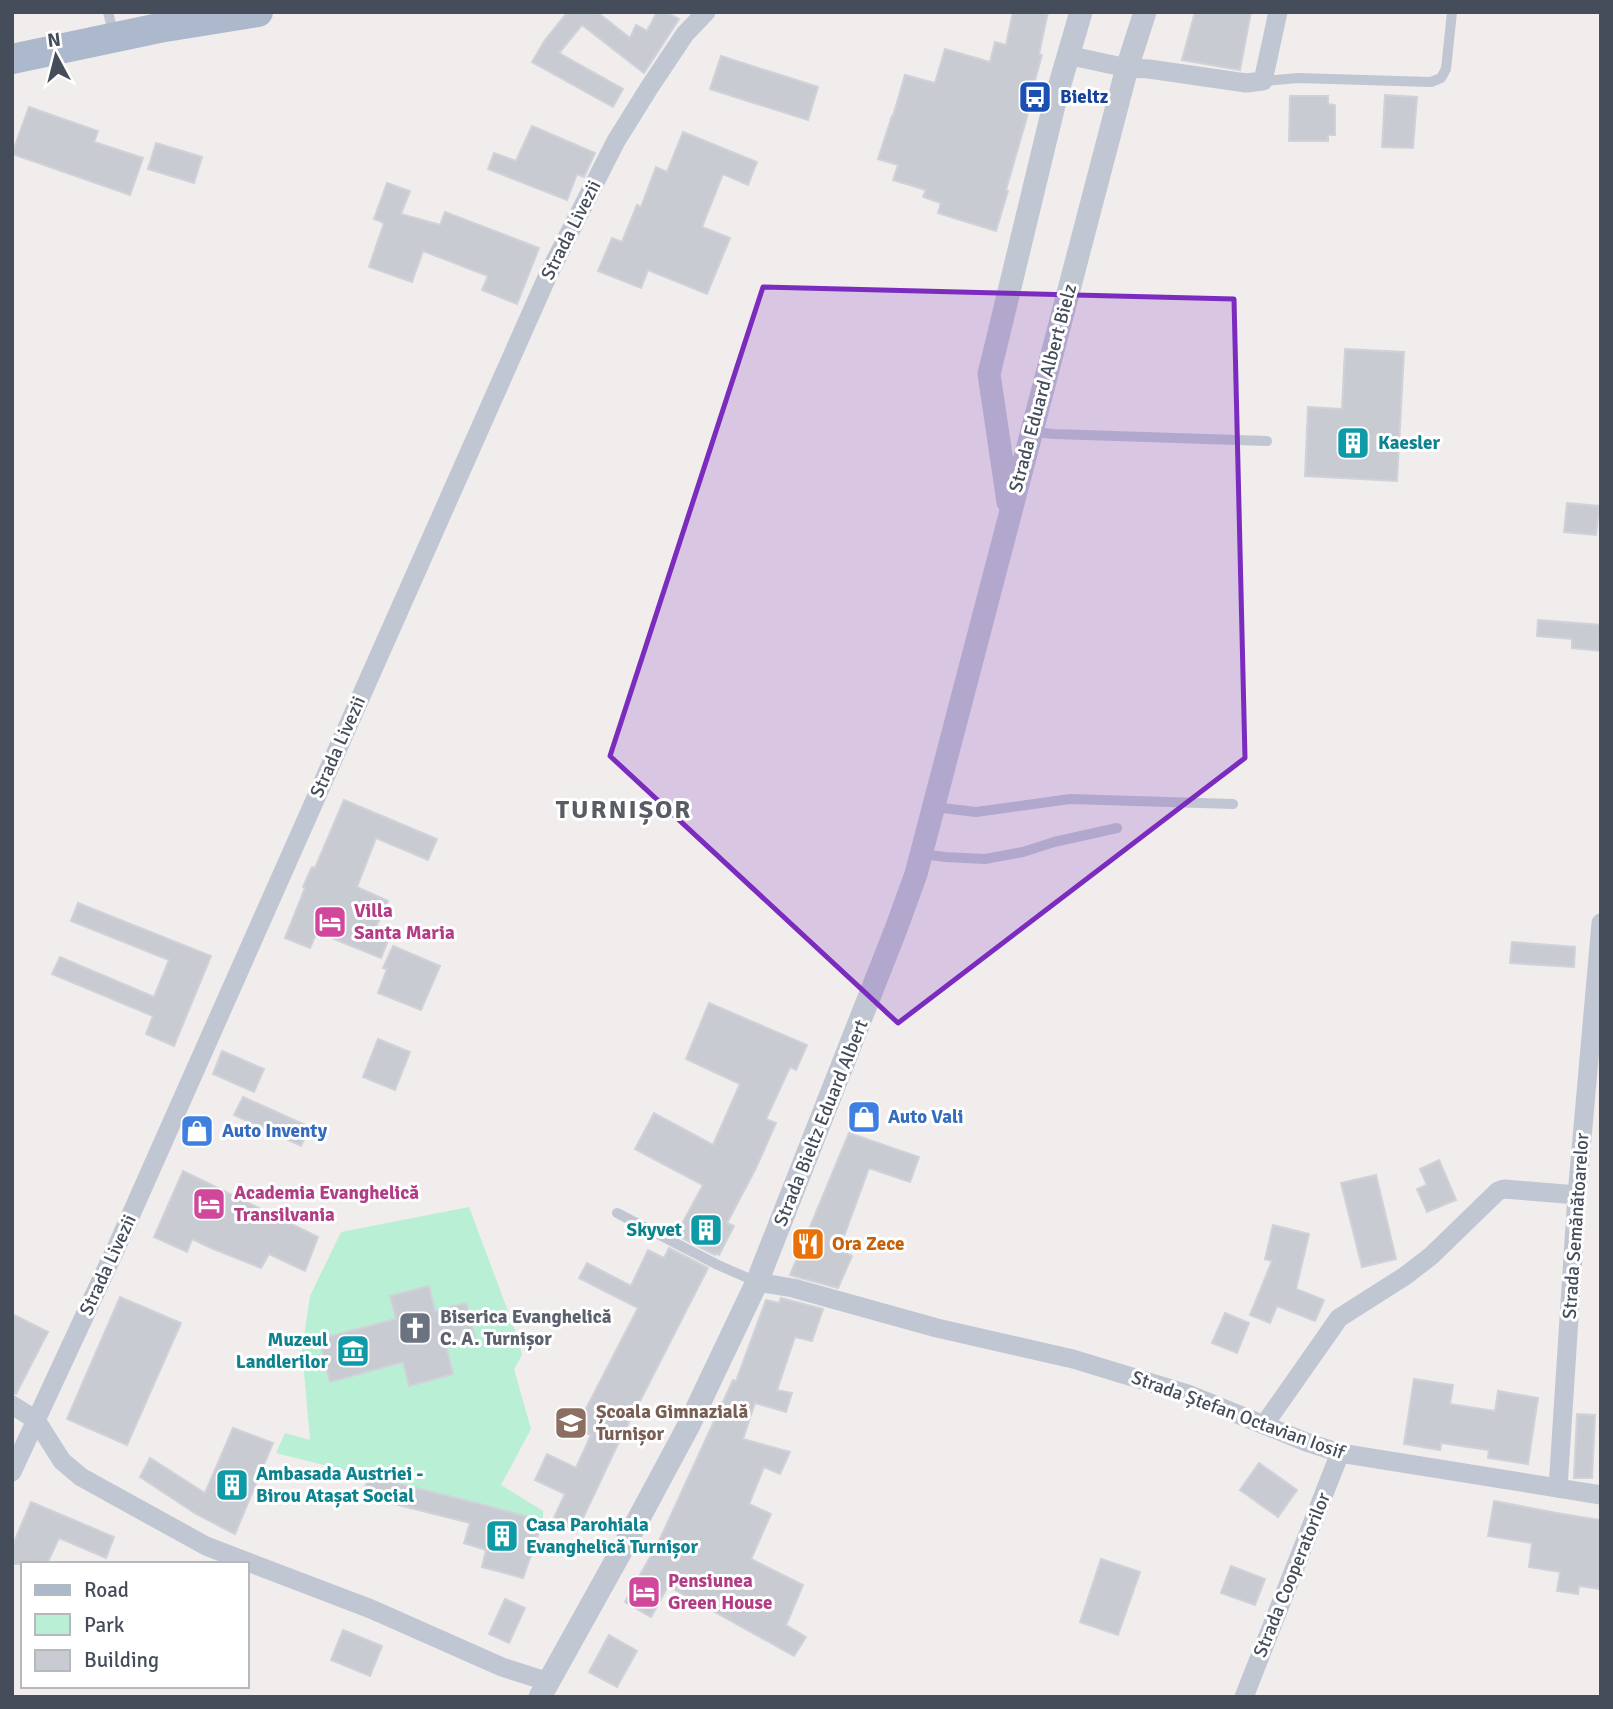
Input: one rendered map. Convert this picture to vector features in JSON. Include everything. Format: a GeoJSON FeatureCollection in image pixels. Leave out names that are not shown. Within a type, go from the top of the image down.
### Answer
{"type":"FeatureCollection","features":[{"type":"Feature","properties":{"kind":"main road"},"geometry":{"type":"LineString","coordinates":[[12,60],[111,24],[159,28],[258,12]]}},
{"type":"Feature","properties":{"kind":"street","name":"Strada Livezii"},"geometry":{"type":"LineString","coordinates":[[685,34],[692,12]]}},
{"type":"Feature","properties":{"kind":"street","name":"Strada Livezii"},"geometry":{"type":"LineString","coordinates":[[12,1472],[123,1233],[548,275],[616,141],[685,34],[706,12]]}},
{"type":"Feature","properties":{"kind":"street","name":"Strada Eduard Albert Bielz"},"geometry":{"type":"LineString","coordinates":[[1010,512],[989,374],[1055,101],[1081,12]]}},
{"type":"Feature","properties":{"kind":"street","name":"Strada Eduard Albert Bielz"},"geometry":{"type":"LineString","coordinates":[[1010,512],[1127,68],[1145,12]]}},
{"type":"Feature","properties":{"kind":"street"},"geometry":{"type":"LineString","coordinates":[[1067,55],[1127,68],[1246,83],[1263,81],[1278,12]]}},
{"type":"Feature","properties":{"kind":"street","name":"Strada Bieltz Eduard Albert"},"geometry":{"type":"LineString","coordinates":[[545,1689],[689,1425],[757,1282],[853,1042],[921,854],[1010,512]]}},
{"type":"Feature","properties":{"kind":"street","name":"Strada Semănătoarelor"},"geometry":{"type":"LineString","coordinates":[[1558,1488],[1577,1195],[1601,923]]}},
{"type":"Feature","properties":{"kind":"street"},"geometry":{"type":"LineString","coordinates":[[1264,1424],[1339,1318],[1431,1256],[1498,1191],[1504,1189],[1577,1195]]}},
{"type":"Feature","properties":{"kind":"street","name":"Strada Ștefan Octavian Iosif"},"geometry":{"type":"LineString","coordinates":[[757,1282],[793,1288],[937,1328],[1073,1359],[1188,1394],[1340,1453],[1601,1495]]}},
{"type":"Feature","properties":{"kind":"street"},"geometry":{"type":"LineString","coordinates":[[12,1405],[36,1420],[62,1461],[81,1476],[206,1546],[248,1562]]}},
{"type":"Feature","properties":{"kind":"street","name":"Strada Cooperatorilor"},"geometry":{"type":"LineString","coordinates":[[1244,1697],[1340,1453]]}},
{"type":"Feature","properties":{"kind":"street"},"geometry":{"type":"LineString","coordinates":[[248,1562],[371,1609],[545,1689]]}},
{"type":"Feature","properties":{"kind":"lane"},"geometry":{"type":"LineString","coordinates":[[1263,81],[1298,78],[1431,82],[1441,78],[1446,69],[1452,12]]}},
{"type":"Feature","properties":{"kind":"lane"},"geometry":{"type":"LineString","coordinates":[[1032,432],[1267,440]]}},
{"type":"Feature","properties":{"kind":"lane"},"geometry":{"type":"LineString","coordinates":[[934,807],[976,812],[1070,799],[1233,804]]}},
{"type":"Feature","properties":{"kind":"lane"},"geometry":{"type":"LineString","coordinates":[[921,854],[985,859],[1117,828]]}},
{"type":"Feature","properties":{"kind":"lane"},"geometry":{"type":"LineString","coordinates":[[617,1213],[757,1282]]}},
{"type":"Feature","properties":{"kind":"highlighted area"},"geometry":{"type":"Polygon","coordinates":[[[763,287],[1234,299],[1245,758],[898,1023],[610,756],[763,287]]]}},
{"type":"Feature","properties":{"kind":"green space"},"geometry":{"type":"Polygon","coordinates":[[[469,1207],[518,1338],[522,1355],[514,1369],[531,1429],[501,1485],[543,1511],[543,1521],[276,1453],[285,1433],[310,1440],[302,1350],[310,1296],[341,1232],[469,1207]]]}},
{"type":"Feature","properties":{"kind":"building"},"geometry":{"type":"Polygon","coordinates":[[[565,12],[597,12],[630,38],[636,25],[647,31],[657,12],[666,12],[679,19],[644,73],[582,25],[559,53],[623,89],[613,107],[532,62],[545,40],[567,13],[565,12]]]}},
{"type":"Feature","properties":{"kind":"building"},"geometry":{"type":"Polygon","coordinates":[[[1013,12],[1048,12],[1039,54],[1042,55],[1029,110],[996,231],[938,213],[941,203],[923,197],[926,190],[893,180],[898,165],[878,159],[905,75],[935,83],[945,49],[990,62],[995,42],[1006,45],[1013,12]]]}},
{"type":"Feature","properties":{"kind":"building"},"geometry":{"type":"Polygon","coordinates":[[[1195,12],[1251,12],[1240,70],[1182,60],[1195,12]]]}},
{"type":"Feature","properties":{"kind":"building"},"geometry":{"type":"Polygon","coordinates":[[[721,56],[818,87],[808,120],[710,89],[721,56]]]}},
{"type":"Feature","properties":{"kind":"building"},"geometry":{"type":"Polygon","coordinates":[[[1385,95],[1417,97],[1413,148],[1382,147],[1385,95]]]}},
{"type":"Feature","properties":{"kind":"building"},"geometry":{"type":"Polygon","coordinates":[[[1290,96],[1328,96],[1328,104],[1335,105],[1335,135],[1328,135],[1328,141],[1289,141],[1290,96]]]}},
{"type":"Feature","properties":{"kind":"building"},"geometry":{"type":"Polygon","coordinates":[[[29,107],[98,131],[94,142],[143,158],[130,195],[12,154],[29,107]]]}},
{"type":"Feature","properties":{"kind":"building"},"geometry":{"type":"Polygon","coordinates":[[[532,126],[595,153],[584,177],[577,174],[567,200],[488,169],[494,153],[516,161],[532,126]]]}},
{"type":"Feature","properties":{"kind":"building"},"geometry":{"type":"Polygon","coordinates":[[[683,132],[757,162],[748,185],[723,174],[702,227],[730,238],[707,294],[648,270],[641,288],[598,271],[612,238],[622,242],[637,205],[641,207],[656,167],[667,172],[683,132]]]}},
{"type":"Feature","properties":{"kind":"building"},"geometry":{"type":"Polygon","coordinates":[[[156,143],[202,157],[194,183],[148,169],[156,143]]]}},
{"type":"Feature","properties":{"kind":"building"},"geometry":{"type":"Polygon","coordinates":[[[387,183],[410,191],[401,214],[440,225],[445,212],[539,248],[517,304],[482,290],[488,276],[423,251],[412,282],[369,267],[384,223],[374,219],[387,183]]]}},
{"type":"Feature","properties":{"kind":"building","name":"Kaesler"},"geometry":{"type":"Polygon","coordinates":[[[1345,349],[1404,352],[1397,481],[1305,476],[1308,407],[1342,409],[1345,349]]]}},
{"type":"Feature","properties":{"kind":"building"},"geometry":{"type":"Polygon","coordinates":[[[1567,503],[1599,506],[1596,535],[1564,532],[1567,503]]]}},
{"type":"Feature","properties":{"kind":"building"},"geometry":{"type":"Polygon","coordinates":[[[1538,620],[1601,625],[1601,651],[1572,648],[1572,639],[1537,636],[1538,620]]]}},
{"type":"Feature","properties":{"kind":"building"},"geometry":{"type":"Polygon","coordinates":[[[344,800],[437,839],[428,860],[376,838],[357,887],[388,901],[376,927],[391,933],[381,958],[317,932],[310,948],[285,938],[305,888],[303,887],[312,867],[315,868],[344,800]]]}},
{"type":"Feature","properties":{"kind":"building"},"geometry":{"type":"Polygon","coordinates":[[[78,903],[211,956],[174,1046],[146,1034],[153,1016],[52,974],[60,957],[154,997],[169,960],[71,921],[78,903]]]}},
{"type":"Feature","properties":{"kind":"building"},"geometry":{"type":"Polygon","coordinates":[[[1512,942],[1575,947],[1574,967],[1510,963],[1512,942]]]}},
{"type":"Feature","properties":{"kind":"building"},"geometry":{"type":"Polygon","coordinates":[[[393,946],[440,966],[421,1010],[378,993],[387,969],[383,968],[393,946]]]}},
{"type":"Feature","properties":{"kind":"building"},"geometry":{"type":"Polygon","coordinates":[[[709,1003],[807,1045],[796,1070],[790,1067],[766,1119],[776,1123],[727,1223],[734,1226],[719,1255],[676,1235],[703,1185],[635,1149],[654,1113],[713,1145],[740,1084],[686,1059],[709,1003]]]}},
{"type":"Feature","properties":{"kind":"building"},"geometry":{"type":"Polygon","coordinates":[[[378,1039],[410,1052],[395,1090],[363,1077],[378,1039]]]}},
{"type":"Feature","properties":{"kind":"building"},"geometry":{"type":"Polygon","coordinates":[[[222,1051],[264,1069],[254,1092],[213,1074],[222,1051]]]}},
{"type":"Feature","properties":{"kind":"building"},"geometry":{"type":"Polygon","coordinates":[[[243,1097],[310,1127],[301,1146],[234,1115],[243,1097]]]}},
{"type":"Feature","properties":{"kind":"building"},"geometry":{"type":"Polygon","coordinates":[[[849,1133],[919,1157],[910,1182],[869,1168],[839,1250],[852,1256],[838,1288],[790,1275],[849,1133]]]}},
{"type":"Feature","properties":{"kind":"building"},"geometry":{"type":"Polygon","coordinates":[[[1439,1160],[1456,1200],[1427,1212],[1417,1189],[1427,1185],[1420,1169],[1439,1160]]]}},
{"type":"Feature","properties":{"kind":"building","name":"Academia Evanghelică Transilvania"},"geometry":{"type":"Polygon","coordinates":[[[183,1171],[318,1237],[305,1271],[269,1254],[261,1268],[192,1239],[187,1252],[154,1237],[183,1171]]]}},
{"type":"Feature","properties":{"kind":"building"},"geometry":{"type":"Polygon","coordinates":[[[1376,1175],[1396,1259],[1362,1267],[1341,1183],[1376,1175]]]}},
{"type":"Feature","properties":{"kind":"building"},"geometry":{"type":"Polygon","coordinates":[[[1273,1225],[1309,1234],[1296,1289],[1324,1300],[1315,1321],[1277,1306],[1270,1323],[1250,1315],[1272,1261],[1265,1259],[1273,1225]]]}},
{"type":"Feature","properties":{"kind":"building"},"geometry":{"type":"Polygon","coordinates":[[[669,1248],[708,1268],[576,1533],[552,1522],[565,1494],[535,1480],[547,1454],[576,1468],[591,1435],[576,1428],[638,1308],[579,1278],[587,1263],[631,1286],[648,1250],[664,1258],[669,1248]]]}},
{"type":"Feature","properties":{"kind":"building","name":"Biserica Evanghelică C. A. Turnișor"},"geometry":{"type":"Polygon","coordinates":[[[429,1286],[435,1311],[466,1303],[475,1338],[446,1346],[453,1374],[409,1386],[403,1362],[330,1382],[319,1339],[396,1319],[390,1296],[429,1286]]]}},
{"type":"Feature","properties":{"kind":"building"},"geometry":{"type":"Polygon","coordinates":[[[120,1297],[181,1323],[127,1445],[67,1419],[120,1297]]]}},
{"type":"Feature","properties":{"kind":"building"},"geometry":{"type":"Polygon","coordinates":[[[781,1298],[823,1309],[812,1341],[795,1337],[777,1390],[792,1393],[786,1412],[755,1403],[743,1439],[790,1452],[780,1474],[764,1467],[749,1504],[771,1514],[751,1559],[803,1585],[786,1625],[806,1637],[794,1656],[668,1586],[651,1617],[625,1602],[659,1541],[733,1380],[736,1381],[766,1300],[779,1303],[781,1298]]]}},
{"type":"Feature","properties":{"kind":"building"},"geometry":{"type":"Polygon","coordinates":[[[1225,1313],[1249,1323],[1237,1353],[1212,1343],[1225,1313]]]}},
{"type":"Feature","properties":{"kind":"building"},"geometry":{"type":"Polygon","coordinates":[[[12,1314],[48,1332],[16,1394],[12,1393],[12,1314]]]}},
{"type":"Feature","properties":{"kind":"building"},"geometry":{"type":"Polygon","coordinates":[[[1414,1379],[1453,1385],[1450,1404],[1495,1411],[1498,1391],[1538,1398],[1528,1464],[1488,1458],[1489,1450],[1441,1443],[1440,1450],[1404,1444],[1414,1379]]]}},
{"type":"Feature","properties":{"kind":"building"},"geometry":{"type":"Polygon","coordinates":[[[1577,1414],[1595,1415],[1592,1478],[1574,1478],[1577,1414]]]}},
{"type":"Feature","properties":{"kind":"building","name":"Ambasada Austriei - Birou Atașat Social"},"geometry":{"type":"Polygon","coordinates":[[[233,1428],[273,1443],[235,1534],[196,1514],[140,1477],[150,1458],[205,1493],[233,1428]]]}},
{"type":"Feature","properties":{"kind":"building"},"geometry":{"type":"Polygon","coordinates":[[[1259,1463],[1297,1490],[1278,1517],[1240,1490],[1259,1463]]]}},
{"type":"Feature","properties":{"kind":"building","name":"Casa Parohiala Evanghelică Turnișor"},"geometry":{"type":"Polygon","coordinates":[[[368,1476],[543,1521],[523,1578],[482,1567],[486,1550],[464,1543],[470,1523],[363,1496],[368,1476]]]}},
{"type":"Feature","properties":{"kind":"building"},"geometry":{"type":"Polygon","coordinates":[[[1494,1501],[1601,1520],[1601,1589],[1579,1586],[1578,1594],[1557,1591],[1560,1572],[1529,1567],[1532,1543],[1488,1536],[1494,1501]]]}},
{"type":"Feature","properties":{"kind":"building"},"geometry":{"type":"Polygon","coordinates":[[[31,1502],[114,1537],[106,1558],[59,1538],[48,1562],[12,1564],[12,1547],[31,1502]]]}},
{"type":"Feature","properties":{"kind":"building"},"geometry":{"type":"Polygon","coordinates":[[[1101,1559],[1140,1572],[1118,1635],[1080,1622],[1101,1559]]]}},
{"type":"Feature","properties":{"kind":"building"},"geometry":{"type":"Polygon","coordinates":[[[1231,1566],[1265,1579],[1255,1605],[1221,1593],[1231,1566]]]}},
{"type":"Feature","properties":{"kind":"building"},"geometry":{"type":"Polygon","coordinates":[[[505,1599],[525,1608],[509,1643],[489,1634],[505,1599]]]}},
{"type":"Feature","properties":{"kind":"building"},"geometry":{"type":"Polygon","coordinates":[[[343,1630],[382,1646],[370,1676],[331,1660],[343,1630]]]}},
{"type":"Feature","properties":{"kind":"building"},"geometry":{"type":"Polygon","coordinates":[[[609,1635],[637,1651],[617,1687],[589,1672],[609,1635]]]}},
{"type":"Feature","properties":{"kind":"place","name":"Bieltz"},"geometry":{"type":"Point","coordinates":[1035,97]}},
{"type":"Feature","properties":{"kind":"place","name":"Kaesler"},"geometry":{"type":"Point","coordinates":[1353,443]}},
{"type":"Feature","properties":{"kind":"place","name":"Villa Santa Maria"},"geometry":{"type":"Point","coordinates":[330,922]}},
{"type":"Feature","properties":{"kind":"place","name":"Auto Vali"},"geometry":{"type":"Point","coordinates":[864,1117]}},
{"type":"Feature","properties":{"kind":"place","name":"Auto Inventy"},"geometry":{"type":"Point","coordinates":[197,1131]}},
{"type":"Feature","properties":{"kind":"place","name":"Academia Evanghelică Transilvania"},"geometry":{"type":"Point","coordinates":[209,1204]}},
{"type":"Feature","properties":{"kind":"place","name":"Skyvet"},"geometry":{"type":"Point","coordinates":[706,1230]}},
{"type":"Feature","properties":{"kind":"place","name":"Ora Zece"},"geometry":{"type":"Point","coordinates":[808,1244]}},
{"type":"Feature","properties":{"kind":"place","name":"Biserica Evanghelică C. A. Turnișor"},"geometry":{"type":"Point","coordinates":[415,1328]}},
{"type":"Feature","properties":{"kind":"place","name":"Muzeul Landlerilor"},"geometry":{"type":"Point","coordinates":[353,1351]}},
{"type":"Feature","properties":{"kind":"place","name":"Școala Gimnazială Turnișor"},"geometry":{"type":"Point","coordinates":[571,1423]}},
{"type":"Feature","properties":{"kind":"place","name":"Ambasada Austriei - Birou Atașat Social"},"geometry":{"type":"Point","coordinates":[232,1485]}},
{"type":"Feature","properties":{"kind":"place","name":"Casa Parohiala Evanghelică Turnișor"},"geometry":{"type":"Point","coordinates":[502,1536]}},
{"type":"Feature","properties":{"kind":"place","name":"Pensiunea Green House"},"geometry":{"type":"Point","coordinates":[644,1592]}},
{"type":"Feature","properties":{"kind":"district","name":"TURNIȘOR"},"geometry":{"type":"Point","coordinates":[624,810]}}]}
